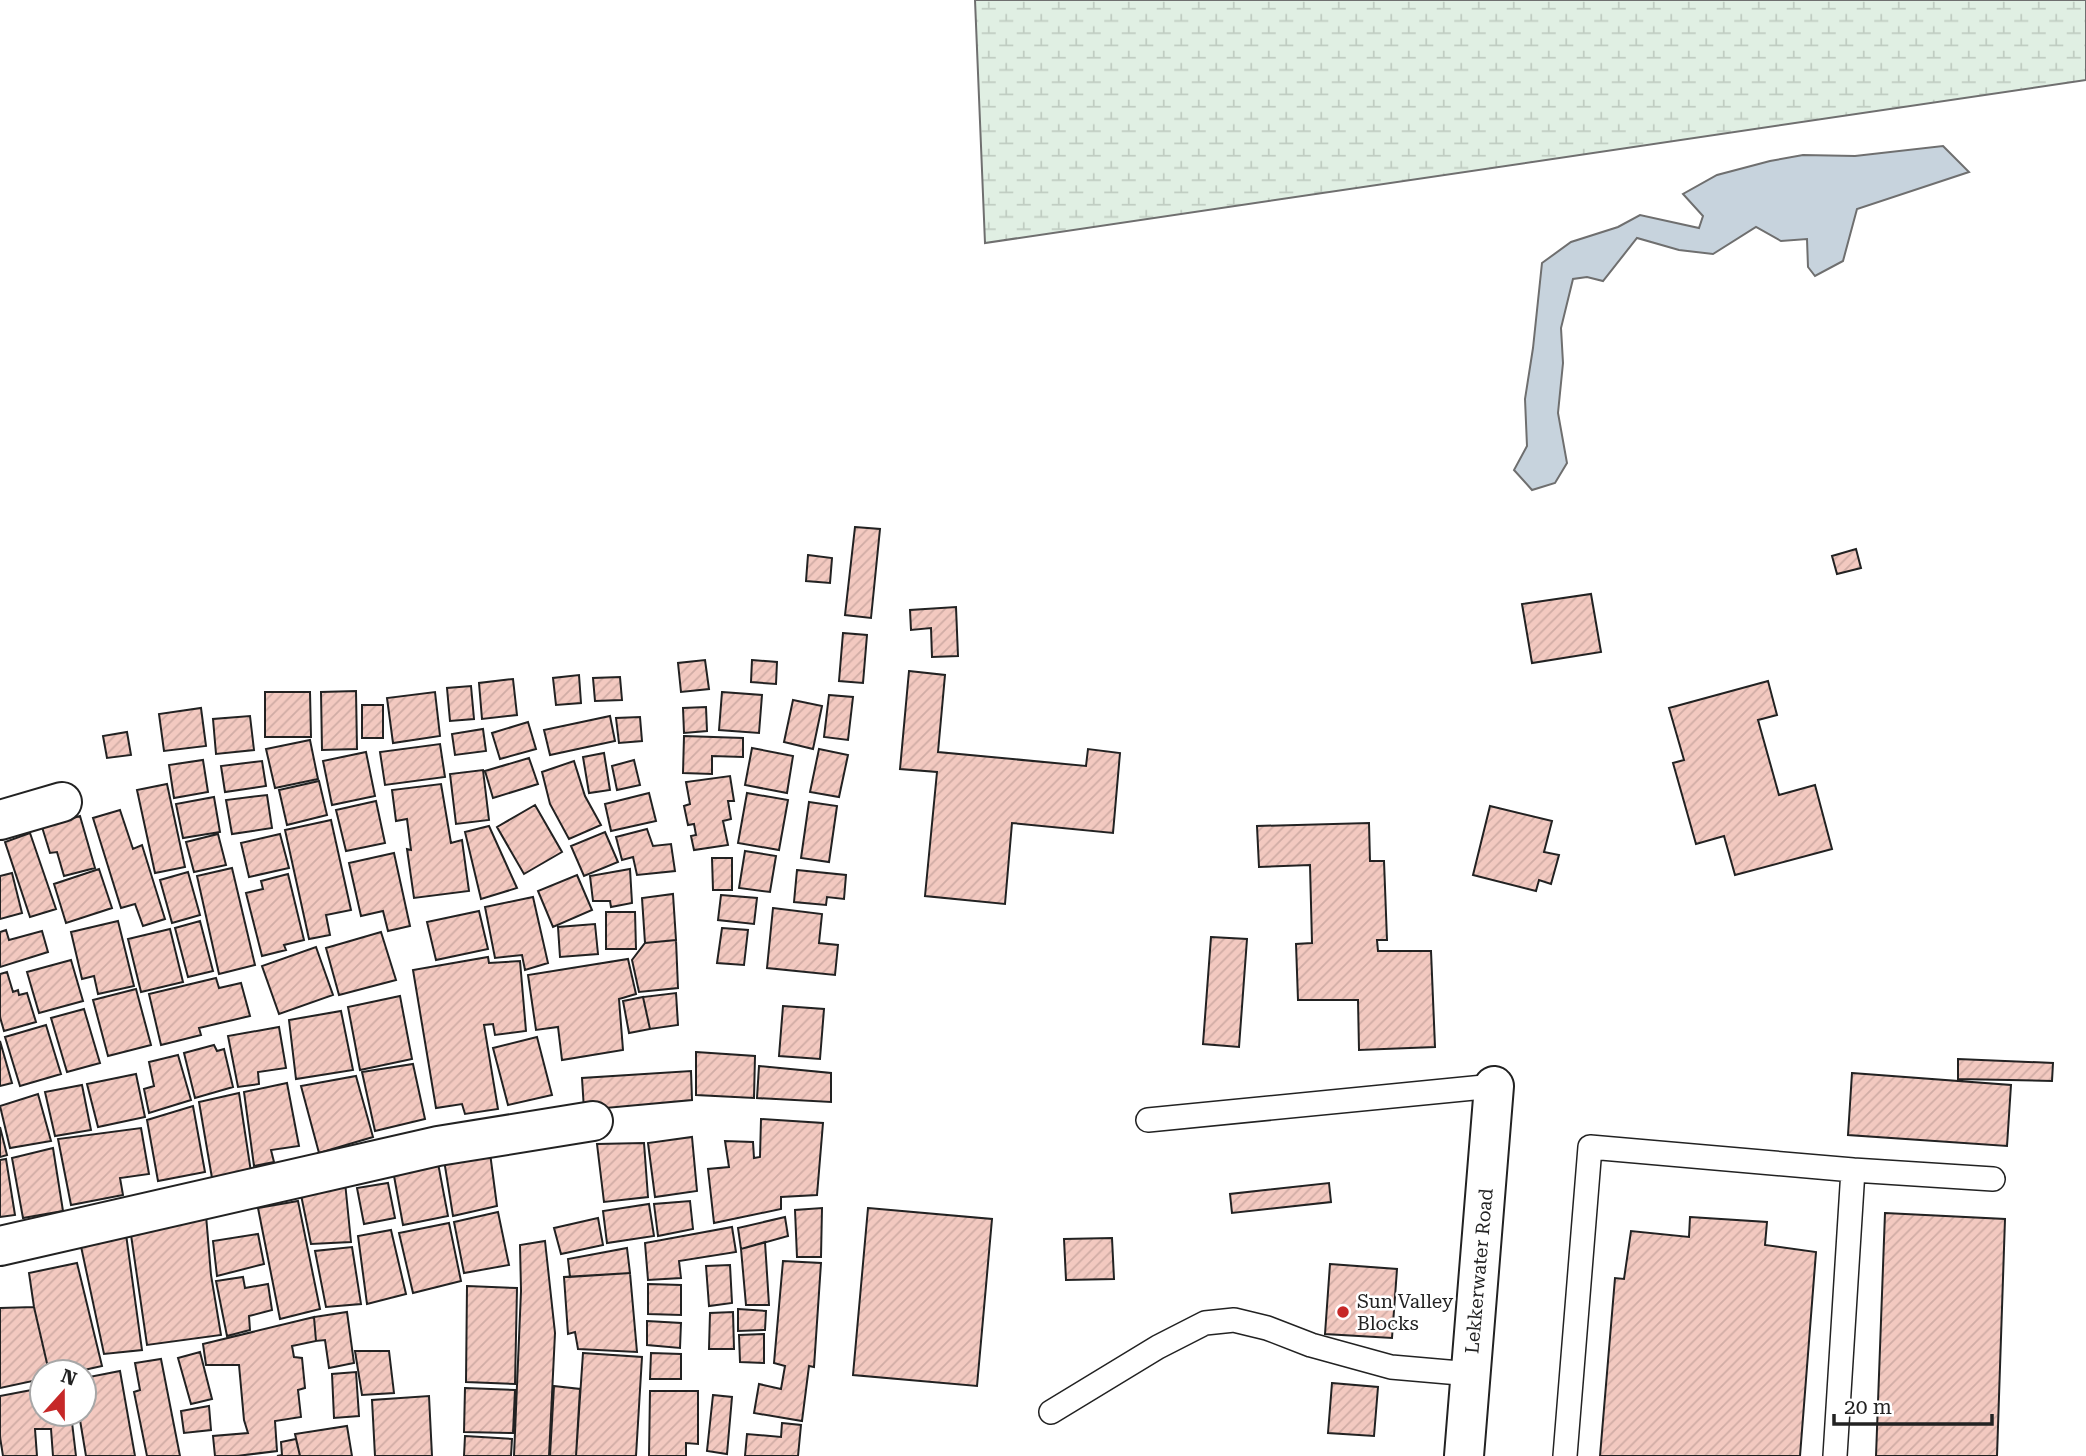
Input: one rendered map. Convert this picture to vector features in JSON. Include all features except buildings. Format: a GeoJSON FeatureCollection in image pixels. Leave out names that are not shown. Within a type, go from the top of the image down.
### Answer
{"type":"FeatureCollection","features":[{"type":"Feature","properties":{"kind":"street"},"geometry":{"type":"LineString","coordinates":[[0,820],[62,802]]}},
{"type":"Feature","properties":{"kind":"street","name":"Lekkerwater Road"},"geometry":{"type":"LineString","coordinates":[[1464,1456],[1494,1086]]}},
{"type":"Feature","properties":{"kind":"street"},"geometry":{"type":"LineString","coordinates":[[0,1246],[438,1146],[593,1121]]}},
{"type":"Feature","properties":{"kind":"lane"},"geometry":{"type":"LineString","coordinates":[[1148,1120],[1494,1086]]}},
{"type":"Feature","properties":{"kind":"lane"},"geometry":{"type":"LineString","coordinates":[[1565,1456],[1590,1147],[1853,1170],[1993,1179]]}},
{"type":"Feature","properties":{"kind":"lane"},"geometry":{"type":"LineString","coordinates":[[1835,1456],[1853,1170]]}},
{"type":"Feature","properties":{"kind":"lane"},"geometry":{"type":"LineString","coordinates":[[1051,1412],[1158,1347],[1205,1323],[1234,1320],[1391,1367],[1471,1374]]}},
{"type":"Feature","properties":{"kind":"green space"},"geometry":{"type":"Polygon","coordinates":[[[975,0],[2086,0],[2086,80],[985,243],[975,0]]]}},
{"type":"Feature","properties":{"kind":"shaded area"},"geometry":{"type":"Polygon","coordinates":[[[1943,146],[1969,172],[1857,209],[1843,261],[1815,276],[1808,267],[1807,239],[1781,241],[1756,227],[1713,254],[1679,250],[1637,238],[1603,281],[1587,277],[1573,279],[1561,328],[1563,363],[1558,413],[1567,463],[1555,483],[1532,490],[1514,470],[1527,446],[1525,399],[1542,263],[1571,242],[1618,227],[1640,215],[1699,228],[1703,216],[1683,194],[1717,175],[1803,155],[1855,156],[1943,146]]]}},
{"type":"Feature","properties":{"kind":"place","name":"Sun Valley Blocks"},"geometry":{"type":"Point","coordinates":[1343,1312]}}]}
